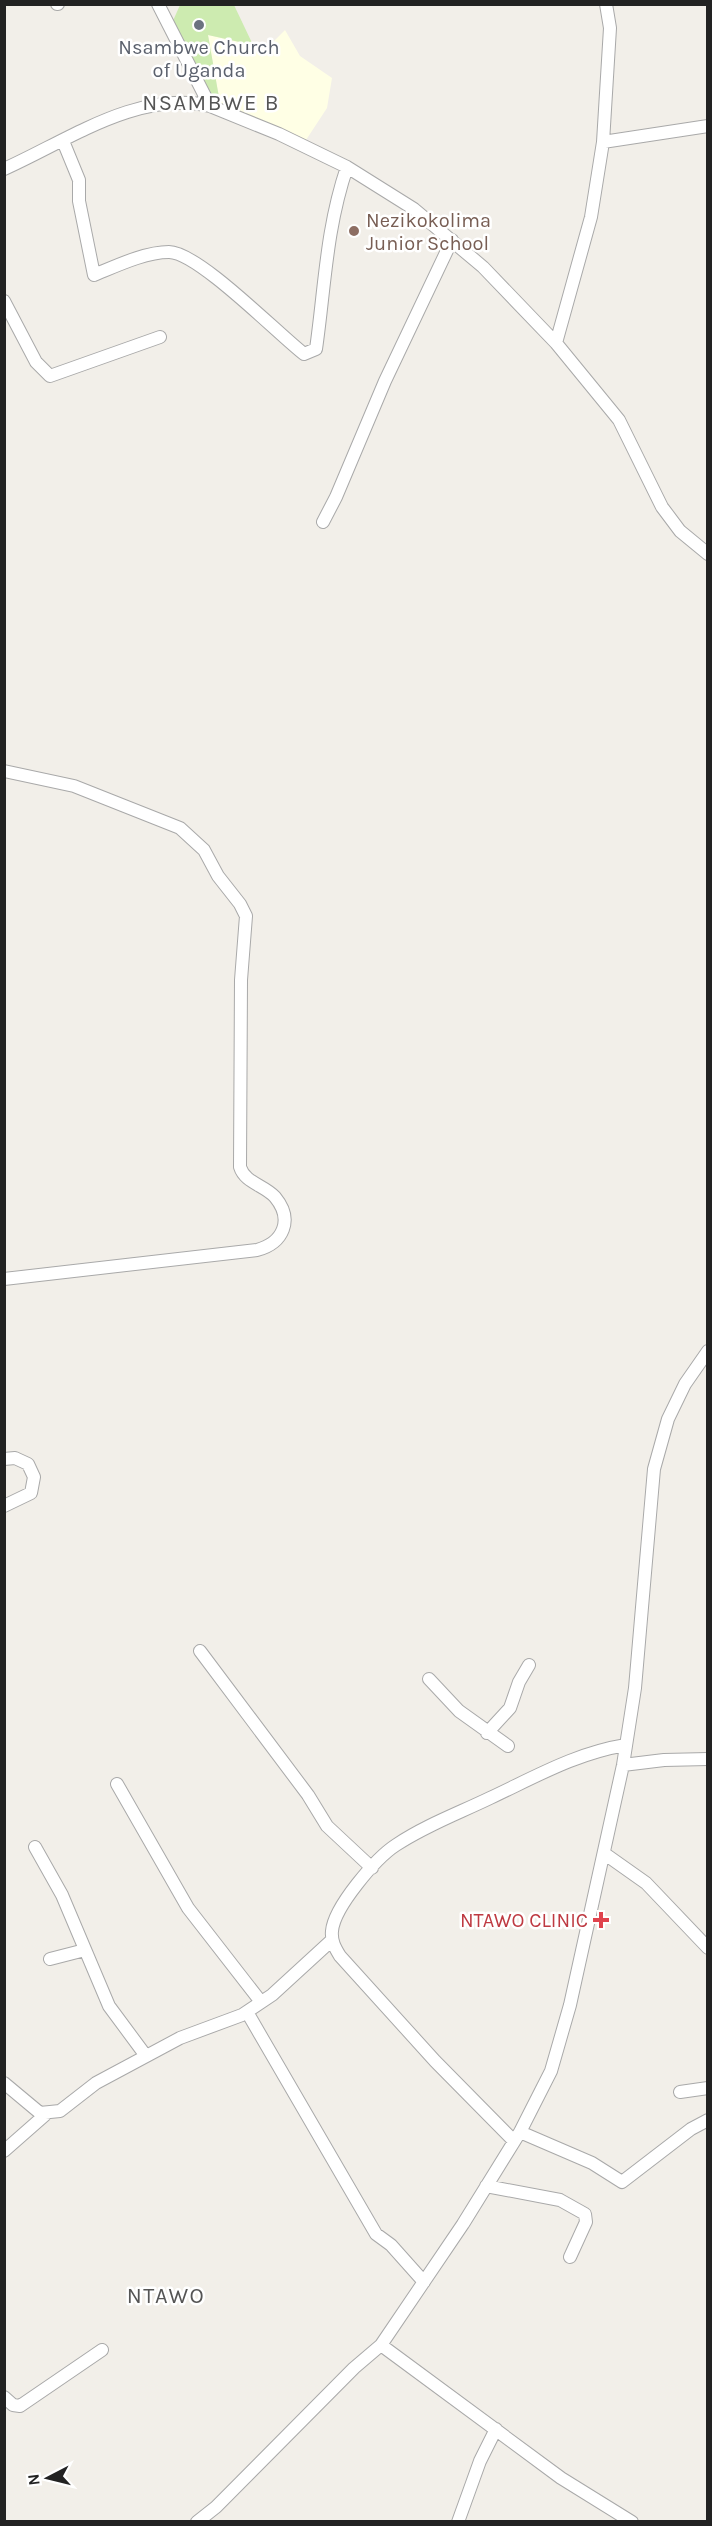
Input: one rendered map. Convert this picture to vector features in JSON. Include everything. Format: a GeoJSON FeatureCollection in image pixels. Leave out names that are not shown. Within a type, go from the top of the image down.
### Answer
{"type":"FeatureCollection","features":[{"type":"Feature","properties":{"kind":"street"},"geometry":{"type":"LineString","coordinates":[[158,4],[210,106]]}},
{"type":"Feature","properties":{"kind":"street"},"geometry":{"type":"LineString","coordinates":[[556,343],[591,217],[603,142],[610,28],[606,4]]}},
{"type":"Feature","properties":{"kind":"street"},"geometry":{"type":"LineString","coordinates":[[4,169],[126,114],[162,104],[185,102],[210,106],[279,134],[347,167],[414,209],[452,240],[483,267],[556,343],[619,420],[662,507],[680,531],[708,554]]}},
{"type":"Feature","properties":{"kind":"street"},"geometry":{"type":"LineString","coordinates":[[603,142],[708,126]]}},
{"type":"Feature","properties":{"kind":"street"},"geometry":{"type":"LineString","coordinates":[[63,141],[79,180],[79,201],[94,275],[171,252],[189,260],[236,294],[278,334],[304,354],[316,349],[325,257],[339,191],[347,167]]}},
{"type":"Feature","properties":{"kind":"street"},"geometry":{"type":"LineString","coordinates":[[323,522],[416,313],[452,240]]}},
{"type":"Feature","properties":{"kind":"street"},"geometry":{"type":"LineString","coordinates":[[4,302],[36,362],[50,376],[160,337]]}},
{"type":"Feature","properties":{"kind":"street"},"geometry":{"type":"LineString","coordinates":[[4,771],[74,786],[180,828],[204,850],[218,876],[240,904],[246,916],[241,991],[240,1167],[246,1178],[274,1196],[281,1207],[284,1226],[280,1238],[271,1246],[256,1250],[4,1279]]}},
{"type":"Feature","properties":{"kind":"street"},"geometry":{"type":"LineString","coordinates":[[197,2522],[216,2507],[354,2368],[381,2344],[486,2186],[517,2136],[551,2071],[570,2005],[605,1854],[626,1745],[635,1688],[654,1469],[668,1419],[684,1384],[708,1351]]}},
{"type":"Feature","properties":{"kind":"street"},"geometry":{"type":"LineString","coordinates":[[4,1459],[22,1461],[32,1469],[34,1477],[31,1493],[4,1506]]}},
{"type":"Feature","properties":{"kind":"street"},"geometry":{"type":"LineString","coordinates":[[200,1650],[308,1795],[327,1826],[372,1868]]}},
{"type":"Feature","properties":{"kind":"street"},"geometry":{"type":"LineString","coordinates":[[488,1733],[510,1708],[519,1682],[529,1665]]}},
{"type":"Feature","properties":{"kind":"street"},"geometry":{"type":"LineString","coordinates":[[429,1679],[459,1711],[508,1746]]}},
{"type":"Feature","properties":{"kind":"street"},"geometry":{"type":"LineString","coordinates":[[626,1745],[595,1750],[558,1764],[443,1819],[395,1846],[372,1868],[344,1902],[334,1921],[332,1940],[340,1956],[435,2061],[517,2136],[591,2163],[622,2182],[691,2129],[708,2120]]}},
{"type":"Feature","properties":{"kind":"street"},"geometry":{"type":"LineString","coordinates":[[622,1765],[664,1760],[708,1759]]}},
{"type":"Feature","properties":{"kind":"street"},"geometry":{"type":"LineString","coordinates":[[117,1784],[188,1908],[261,2002]]}},
{"type":"Feature","properties":{"kind":"street"},"geometry":{"type":"LineString","coordinates":[[35,1847],[62,1895],[109,2006],[146,2056]]}},
{"type":"Feature","properties":{"kind":"street"},"geometry":{"type":"LineString","coordinates":[[605,1854],[646,1883],[708,1948]]}},
{"type":"Feature","properties":{"kind":"street"},"geometry":{"type":"LineString","coordinates":[[4,2151],[45,2115],[60,2111],[96,2083],[180,2038],[247,2012],[332,1940]]}},
{"type":"Feature","properties":{"kind":"street"},"geometry":{"type":"LineString","coordinates":[[50,1959],[85,1950]]}},
{"type":"Feature","properties":{"kind":"street"},"geometry":{"type":"LineString","coordinates":[[247,2012],[370,2226],[424,2282]]}},
{"type":"Feature","properties":{"kind":"street"},"geometry":{"type":"LineString","coordinates":[[4,2084],[45,2115]]}},
{"type":"Feature","properties":{"kind":"street"},"geometry":{"type":"LineString","coordinates":[[680,2092],[708,2088]]}},
{"type":"Feature","properties":{"kind":"street"},"geometry":{"type":"LineString","coordinates":[[486,2186],[560,2200],[585,2214],[586,2222],[570,2257]]}},
{"type":"Feature","properties":{"kind":"street"},"geometry":{"type":"LineString","coordinates":[[381,2344],[561,2478],[632,2522]]}},
{"type":"Feature","properties":{"kind":"street"},"geometry":{"type":"LineString","coordinates":[[4,2397],[13,2405],[20,2406],[102,2350]]}},
{"type":"Feature","properties":{"kind":"street"},"geometry":{"type":"LineString","coordinates":[[458,2522],[480,2461],[496,2429]]}},
{"type":"Feature","properties":{"kind":"shaded area"},"geometry":{"type":"Polygon","coordinates":[[[285,30],[300,56],[332,78],[327,108],[306,140],[220,103],[208,35],[253,45],[272,43],[285,30]]]}},
{"type":"Feature","properties":{"kind":"green space"},"geometry":{"type":"Polygon","coordinates":[[[180,5],[234,5],[253,45],[208,35],[220,103],[210,97],[172,23],[180,5]]]}},
{"type":"Feature","properties":{"kind":"place","name":"Nsambwe Church of Uganda"},"geometry":{"type":"Point","coordinates":[199,25]}},
{"type":"Feature","properties":{"kind":"place","name":"Nezikokolima Junior School"},"geometry":{"type":"Point","coordinates":[354,231]}},
{"type":"Feature","properties":{"kind":"place","name":"NTAWO CLINIC"},"geometry":{"type":"Point","coordinates":[601,1920]}},
{"type":"Feature","properties":{"kind":"district","name":"NSAMBWE B"},"geometry":{"type":"Point","coordinates":[211,102]}},
{"type":"Feature","properties":{"kind":"district","name":"NTAWO"},"geometry":{"type":"Point","coordinates":[166,2295]}}]}
